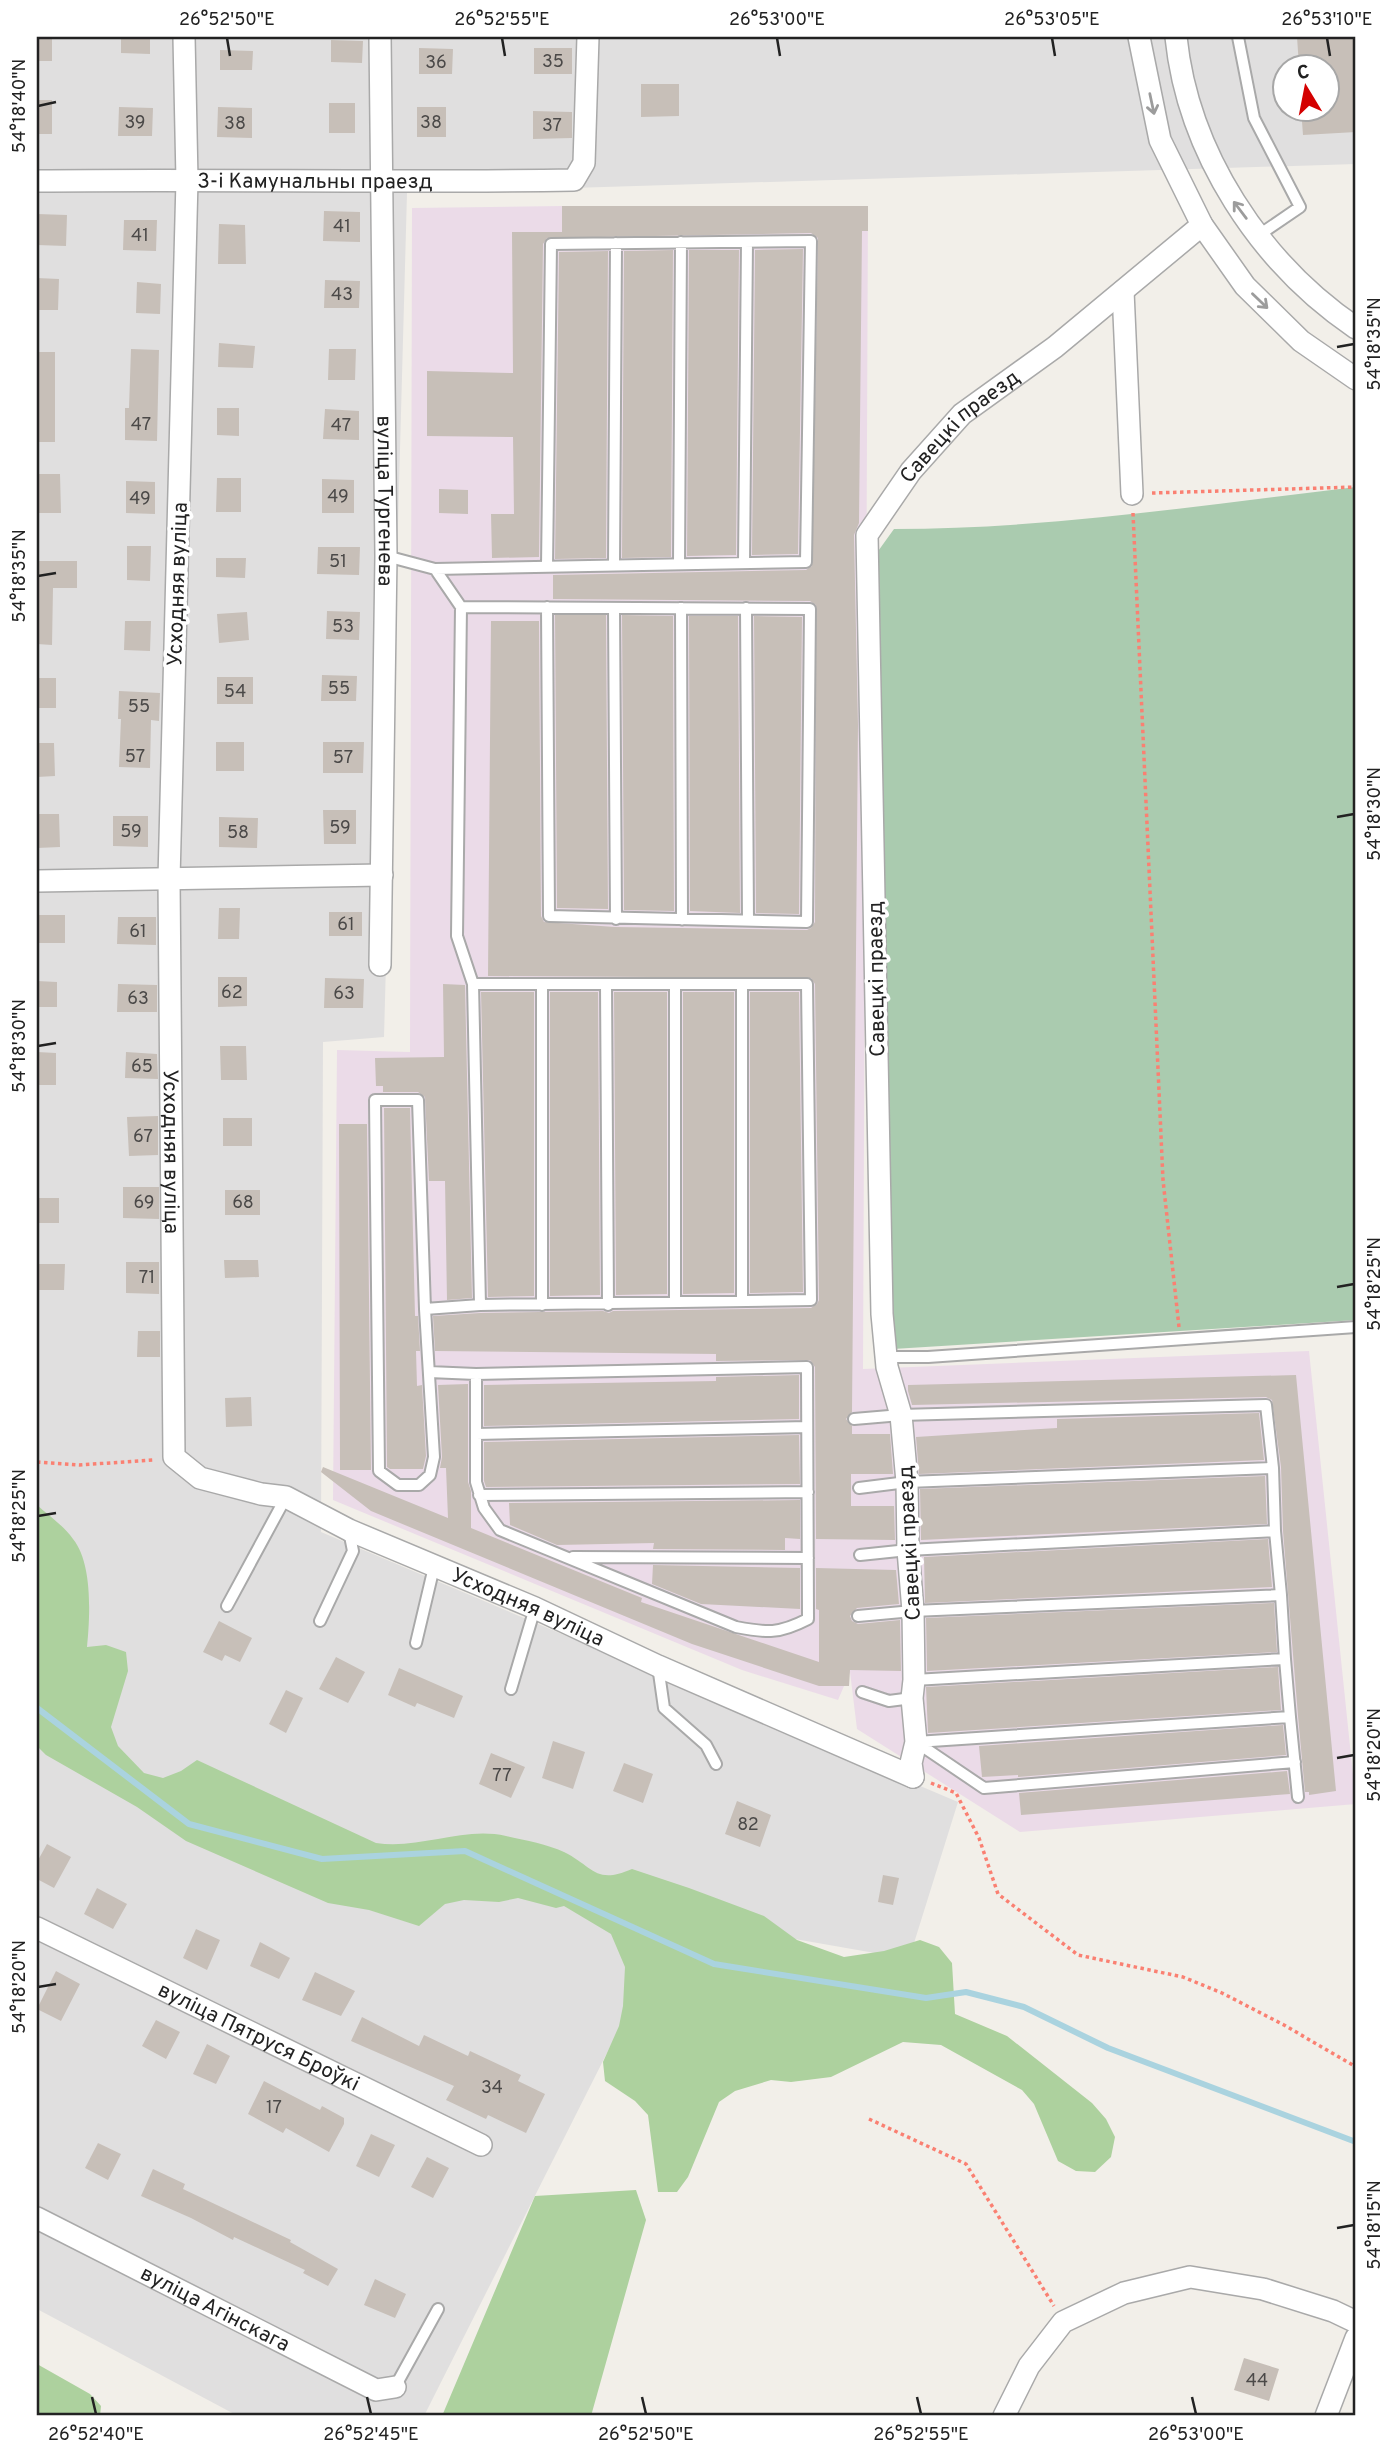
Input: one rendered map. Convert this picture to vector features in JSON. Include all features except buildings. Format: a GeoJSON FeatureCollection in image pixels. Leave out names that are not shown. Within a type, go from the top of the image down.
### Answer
{"type":"FeatureCollection","features":[{"type":"Feature","properties":{"kind":"street","name":"Усходняя вуліца"},"geometry":{"type":"LineString","coordinates":[[184,37],[187,180],[169,879],[174,1457],[200,1478],[261,1494],[286,1497],[348,1530],[535,1608],[658,1666],[913,1777]]}},
{"type":"Feature","properties":{"kind":"street","name":"вуліца Тургенева"},"geometry":{"type":"LineString","coordinates":[[380,37],[386,556],[380,965]]}},
{"type":"Feature","properties":{"kind":"street","name":"3-і Камунальны праезд"},"geometry":{"type":"LineString","coordinates":[[37,181],[574,180],[584,163],[588,37]]}},
{"type":"Feature","properties":{"kind":"street"},"geometry":{"type":"LineString","coordinates":[[1139,37],[1160,140],[1202,225],[1245,286],[1300,341],[1356,379]]}},
{"type":"Feature","properties":{"kind":"street"},"geometry":{"type":"LineString","coordinates":[[1176,37],[1199,135],[1233,201],[1280,263],[1356,328]]}},
{"type":"Feature","properties":{"kind":"street","name":"Савецкі праезд"},"geometry":{"type":"LineString","coordinates":[[913,1777],[911,1763],[916,1742],[907,1482],[901,1415],[887,1357],[882,1314],[867,535],[911,471],[962,414],[1055,347],[1202,225]]}},
{"type":"Feature","properties":{"kind":"street"},"geometry":{"type":"LineString","coordinates":[[1123,290],[1132,494]]}},
{"type":"Feature","properties":{"kind":"street"},"geometry":{"type":"LineString","coordinates":[[37,881],[382,875]]}},
{"type":"Feature","properties":{"kind":"street","name":"вуліца Пятруся Броўкі"},"geometry":{"type":"LineString","coordinates":[[37,1928],[481,2145]]}},
{"type":"Feature","properties":{"kind":"street","name":"вуліца Агінскага"},"geometry":{"type":"LineString","coordinates":[[37,2218],[376,2390],[395,2387]]}},
{"type":"Feature","properties":{"kind":"street"},"geometry":{"type":"LineString","coordinates":[[1004,2416],[1029,2366],[1063,2322],[1124,2293],[1190,2277],[1263,2289],[1333,2311],[1356,2322]]}},
{"type":"Feature","properties":{"kind":"street"},"geometry":{"type":"LineString","coordinates":[[1326,2416],[1356,2338]]}},
{"type":"Feature","properties":{"kind":"lane"},"geometry":{"type":"LineString","coordinates":[[1238,37],[1254,118],[1300,206],[1259,235]]}},
{"type":"Feature","properties":{"kind":"lane"},"geometry":{"type":"LineString","coordinates":[[386,556],[435,569],[547,567],[614,565],[806,562],[811,241],[551,244],[547,567]]}},
{"type":"Feature","properties":{"kind":"lane"},"geometry":{"type":"LineString","coordinates":[[679,565],[681,242]]}},
{"type":"Feature","properties":{"kind":"lane"},"geometry":{"type":"LineString","coordinates":[[744,563],[747,242]]}},
{"type":"Feature","properties":{"kind":"lane"},"geometry":{"type":"LineString","coordinates":[[614,565],[616,243]]}},
{"type":"Feature","properties":{"kind":"lane"},"geometry":{"type":"LineString","coordinates":[[435,569],[461,607],[457,936],[473,984],[480,1305]]}},
{"type":"Feature","properties":{"kind":"lane"},"geometry":{"type":"LineString","coordinates":[[461,607],[547,607],[614,608],[746,608],[810,609],[807,922],[549,916],[547,607]]}},
{"type":"Feature","properties":{"kind":"lane"},"geometry":{"type":"LineString","coordinates":[[614,608],[615,919]]}},
{"type":"Feature","properties":{"kind":"lane"},"geometry":{"type":"LineString","coordinates":[[681,608],[682,920]]}},
{"type":"Feature","properties":{"kind":"lane"},"geometry":{"type":"LineString","coordinates":[[746,608],[748,921]]}},
{"type":"Feature","properties":{"kind":"lane"},"geometry":{"type":"LineString","coordinates":[[425,1309],[480,1305],[811,1300],[807,984],[473,984]]}},
{"type":"Feature","properties":{"kind":"lane"},"geometry":{"type":"LineString","coordinates":[[541,984],[542,1305]]}},
{"type":"Feature","properties":{"kind":"lane"},"geometry":{"type":"LineString","coordinates":[[607,984],[608,1305]]}},
{"type":"Feature","properties":{"kind":"lane"},"geometry":{"type":"LineString","coordinates":[[675,984],[675,1302]]}},
{"type":"Feature","properties":{"kind":"lane"},"geometry":{"type":"LineString","coordinates":[[742,984],[742,1301]]}},
{"type":"Feature","properties":{"kind":"lane"},"geometry":{"type":"LineString","coordinates":[[375,1100],[418,1100],[425,1309],[434,1457],[430,1475],[419,1485],[398,1485],[379,1471],[375,1100]]}},
{"type":"Feature","properties":{"kind":"lane"},"geometry":{"type":"LineString","coordinates":[[887,1357],[1356,1327]]}},
{"type":"Feature","properties":{"kind":"lane"},"geometry":{"type":"LineString","coordinates":[[429,1372],[476,1374],[807,1367],[808,1619],[790,1628],[764,1633],[736,1628],[500,1530],[484,1508],[476,1482],[476,1374]]}},
{"type":"Feature","properties":{"kind":"lane"},"geometry":{"type":"LineString","coordinates":[[854,1419],[901,1415],[1266,1405],[1273,1468],[1284,1659],[1298,1797]]}},
{"type":"Feature","properties":{"kind":"lane"},"geometry":{"type":"LineString","coordinates":[[476,1434],[807,1427]]}},
{"type":"Feature","properties":{"kind":"lane"},"geometry":{"type":"LineString","coordinates":[[859,1488],[907,1482],[1273,1468]]}},
{"type":"Feature","properties":{"kind":"lane"},"geometry":{"type":"LineString","coordinates":[[479,1495],[808,1492]]}},
{"type":"Feature","properties":{"kind":"lane"},"geometry":{"type":"LineString","coordinates":[[227,1606],[286,1497]]}},
{"type":"Feature","properties":{"kind":"lane"},"geometry":{"type":"LineString","coordinates":[[320,1621],[353,1551],[348,1530]]}},
{"type":"Feature","properties":{"kind":"lane"},"geometry":{"type":"LineString","coordinates":[[860,1555],[908,1550],[1275,1531]]}},
{"type":"Feature","properties":{"kind":"lane"},"geometry":{"type":"LineString","coordinates":[[565,1557],[808,1558]]}},
{"type":"Feature","properties":{"kind":"lane"},"geometry":{"type":"LineString","coordinates":[[416,1643],[434,1567]]}},
{"type":"Feature","properties":{"kind":"lane"},"geometry":{"type":"LineString","coordinates":[[858,1616],[913,1611],[1282,1595]]}},
{"type":"Feature","properties":{"kind":"lane"},"geometry":{"type":"LineString","coordinates":[[511,1689],[535,1608]]}},
{"type":"Feature","properties":{"kind":"lane"},"geometry":{"type":"LineString","coordinates":[[862,1692],[889,1701],[913,1689],[1284,1659]]}},
{"type":"Feature","properties":{"kind":"lane"},"geometry":{"type":"LineString","coordinates":[[658,1666],[664,1708],[706,1745],[716,1765]]}},
{"type":"Feature","properties":{"kind":"lane"},"geometry":{"type":"LineString","coordinates":[[916,1742],[1290,1717]]}},
{"type":"Feature","properties":{"kind":"lane"},"geometry":{"type":"LineString","coordinates":[[916,1742],[984,1788],[1295,1762]]}},
{"type":"Feature","properties":{"kind":"lane"},"geometry":{"type":"LineString","coordinates":[[395,2387],[438,2309]]}},
{"type":"Feature","properties":{"kind":"path"},"geometry":{"type":"LineString","coordinates":[[1181,1339],[1163,1180],[1132,494],[1356,486]]}},
{"type":"Feature","properties":{"kind":"path"},"geometry":{"type":"LineString","coordinates":[[37,1462],[79,1465],[174,1457]]}},
{"type":"Feature","properties":{"kind":"path"},"geometry":{"type":"LineString","coordinates":[[913,1777],[956,1793],[979,1838],[998,1895],[1078,1955],[1183,1977],[1222,1993],[1284,2025],[1356,2067]]}},
{"type":"Feature","properties":{"kind":"path"},"geometry":{"type":"LineString","coordinates":[[869,2119],[966,2164],[1063,2322]]}},
{"type":"Feature","properties":{"kind":"shaded area"},"geometry":{"type":"Polygon","coordinates":[[[37,37],[1356,37],[1356,164],[407,193],[384,1037],[323,1042],[321,1532],[958,1802],[909,1959],[675,1918],[424,2416],[238,2416],[37,2309],[37,37]]]}},
{"type":"Feature","properties":{"kind":"shaded area"},"geometry":{"type":"Polygon","coordinates":[[[868,206],[863,1369],[1309,1351],[1356,1804],[1020,1832],[857,1729],[850,1672],[838,1700],[742,1670],[333,1500],[337,1050],[410,1052],[412,208],[868,206]]]}},
{"type":"Feature","properties":{"kind":"green space"},"geometry":{"type":"Polygon","coordinates":[[[1356,487],[1356,1320],[893,1349],[876,554],[894,529],[1068,520],[1356,487]]]}},
{"type":"Feature","properties":{"kind":"green space"},"geometry":{"type":"Polygon","coordinates":[[[37,1505],[69,1534],[84,1562],[89,1591],[87,1647],[106,1645],[126,1652],[128,1671],[111,1727],[118,1746],[144,1773],[163,1778],[181,1771],[197,1760],[376,1843],[408,1843],[490,1834],[543,1844],[564,1852],[602,1875],[632,1869],[764,1916],[797,1940],[844,1957],[884,1951],[920,1940],[939,1947],[952,1963],[955,2014],[1007,2036],[1092,2103],[1106,2119],[1115,2137],[1111,2157],[1095,2172],[1076,2171],[1058,2161],[1034,2104],[1022,2090],[941,2045],[903,2042],[831,2077],[791,2082],[771,2080],[735,2091],[719,2102],[688,2177],[677,2192],[658,2192],[648,2115],[635,2101],[605,2081],[603,2062],[619,2026],[625,1967],[611,1934],[564,1906],[556,1908],[518,1898],[499,1902],[464,1900],[445,1904],[419,1926],[369,1910],[328,1903],[186,1841],[137,1807],[46,1755],[37,1746],[37,1505]]]}},
{"type":"Feature","properties":{"kind":"green space"},"geometry":{"type":"Polygon","coordinates":[[[636,2190],[646,2220],[591,2416],[442,2416],[535,2196],[636,2190]]]}},
{"type":"Feature","properties":{"kind":"green space"},"geometry":{"type":"Polygon","coordinates":[[[37,2364],[90,2394],[101,2406],[100,2416],[37,2416],[37,2364]]]}},
{"type":"Feature","properties":{"kind":"waterway"},"geometry":{"type":"LineString","coordinates":[[37,1708],[189,1824],[322,1859],[465,1851],[714,1964],[926,1998],[966,1992],[1024,2007],[1108,2048],[1356,2142]]}}]}
